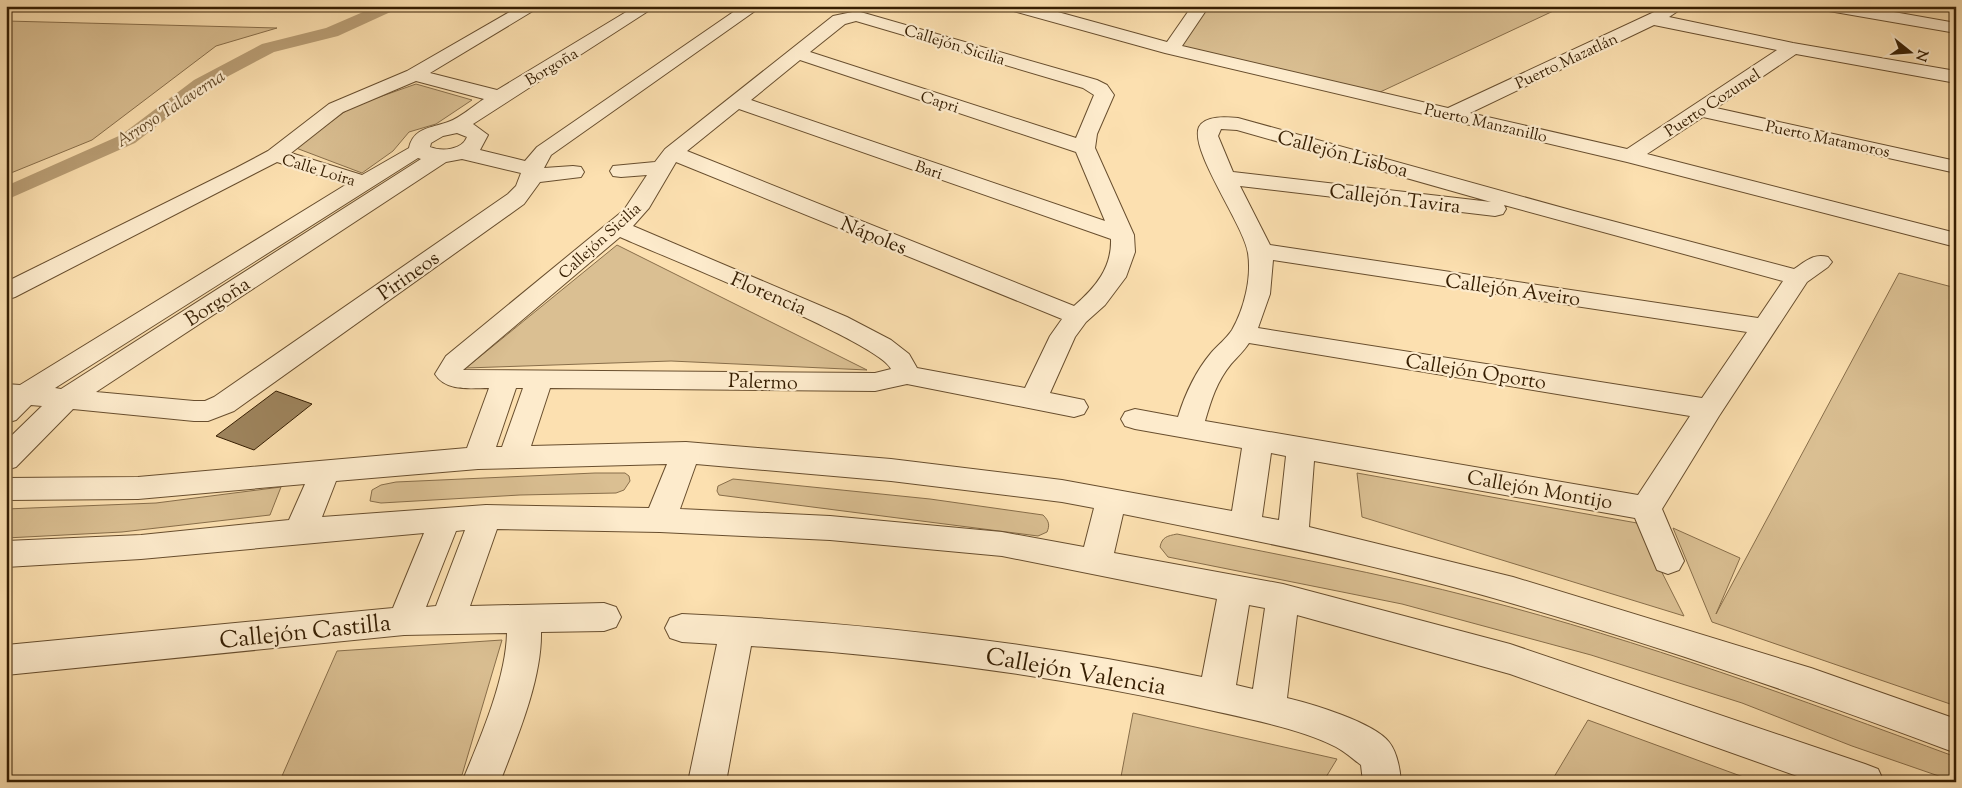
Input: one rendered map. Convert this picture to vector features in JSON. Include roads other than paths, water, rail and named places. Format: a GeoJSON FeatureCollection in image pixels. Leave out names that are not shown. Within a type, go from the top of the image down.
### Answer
{"type":"FeatureCollection","features":[{"type":"Feature","properties":{"kind":"street"},"geometry":{"type":"LineString","coordinates":[[6,292],[180,206],[275,155],[336,108],[414,75],[533,6]]}},
{"type":"Feature","properties":{"kind":"street","name":"Borgoña"},"geometry":{"type":"LineString","coordinates":[[440,153],[421,140],[428,135],[455,127],[500,97],[648,6]]}},
{"type":"Feature","properties":{"kind":"street","name":"Pirineos"},"geometry":{"type":"LineString","coordinates":[[16,393],[194,412],[208,411],[224,404],[516,199],[526,190],[531,182],[534,160],[544,151],[754,6]]}},
{"type":"Feature","properties":{"kind":"street","name":"Puerto Manzanillo"},"geometry":{"type":"LineString","coordinates":[[1016,6],[1067,22],[1171,49],[1453,113],[1630,156],[1956,240]]}},
{"type":"Feature","properties":{"kind":"street"},"geometry":{"type":"LineString","coordinates":[[1067,22],[1083,6]]}},
{"type":"Feature","properties":{"kind":"street"},"geometry":{"type":"LineString","coordinates":[[1171,49],[1202,6]]}},
{"type":"Feature","properties":{"kind":"street","name":"Puerto Mazatlán"},"geometry":{"type":"LineString","coordinates":[[1453,113],[1678,6]]}},
{"type":"Feature","properties":{"kind":"street"},"geometry":{"type":"LineString","coordinates":[[1829,6],[1956,28]]}},
{"type":"Feature","properties":{"kind":"street","name":"Callejón Sicilia"},"geometry":{"type":"LineString","coordinates":[[448,374],[449,369],[455,362],[618,228],[646,199],[666,160],[735,101],[839,20],[857,16],[1090,84],[1100,89],[1104,95],[1087,134],[1084,148]]}},
{"type":"Feature","properties":{"kind":"street"},"geometry":{"type":"LineString","coordinates":[[1652,19],[1794,48],[1956,76]]}},
{"type":"Feature","properties":{"kind":"street","name":"Puerto Cozumel"},"geometry":{"type":"LineString","coordinates":[[1630,156],[1794,48]]}},
{"type":"Feature","properties":{"kind":"street","name":"Capri"},"geometry":{"type":"LineString","coordinates":[[796,53],[1084,148]]}},
{"type":"Feature","properties":{"kind":"street"},"geometry":{"type":"LineString","coordinates":[[414,75],[500,97]]}},
{"type":"Feature","properties":{"kind":"street","name":"Bari"},"geometry":{"type":"LineString","coordinates":[[735,101],[1122,235]]}},
{"type":"Feature","properties":{"kind":"street","name":"Puerto Matamoros"},"geometry":{"type":"LineString","coordinates":[[1700,110],[1956,166]]}},
{"type":"Feature","properties":{"kind":"street","name":"Callejón Lisboa"},"geometry":{"type":"LineString","coordinates":[[1189,428],[1200,392],[1218,362],[1243,334],[1256,300],[1260,274],[1260,251],[1209,148],[1206,134],[1209,128],[1227,122],[1566,216],[1798,277]]}},
{"type":"Feature","properties":{"kind":"street"},"geometry":{"type":"LineString","coordinates":[[440,153],[475,144],[478,135],[470,129],[455,127]]}},
{"type":"Feature","properties":{"kind":"street"},"geometry":{"type":"LineString","coordinates":[[1033,399],[1063,336],[1077,316],[1096,300],[1117,272],[1123,252],[1122,235],[1084,148]]}},
{"type":"Feature","properties":{"kind":"street"},"geometry":{"type":"LineString","coordinates":[[440,153],[531,172],[573,172]]}},
{"type":"Feature","properties":{"kind":"street","name":"Borgoña"},"geometry":{"type":"LineString","coordinates":[[6,413],[16,393],[363,182],[440,153]]}},
{"type":"Feature","properties":{"kind":"street","name":"Borgoña"},"geometry":{"type":"LineString","coordinates":[[6,459],[67,398],[440,153]]}},
{"type":"Feature","properties":{"kind":"street","name":"Calle Loira"},"geometry":{"type":"LineString","coordinates":[[275,155],[363,182]]}},
{"type":"Feature","properties":{"kind":"street"},"geometry":{"type":"LineString","coordinates":[[621,171],[666,160]]}},
{"type":"Feature","properties":{"kind":"street","name":"Nápoles"},"geometry":{"type":"LineString","coordinates":[[666,160],[1077,316]]}},
{"type":"Feature","properties":{"kind":"street","name":"Callejón Tavira"},"geometry":{"type":"LineString","coordinates":[[1225,178],[1566,216]]}},
{"type":"Feature","properties":{"kind":"street","name":"Florencia"},"geometry":{"type":"LineString","coordinates":[[618,228],[838,323],[882,346],[900,360],[907,375]]}},
{"type":"Feature","properties":{"kind":"street","name":"Callejón Aveiro"},"geometry":{"type":"LineString","coordinates":[[1260,251],[1766,326]]}},
{"type":"Feature","properties":{"kind":"street"},"geometry":{"type":"LineString","coordinates":[[1668,561],[1646,508],[1798,277],[1820,262]]}},
{"type":"Feature","properties":{"kind":"street","name":"Callejón Oporto"},"geometry":{"type":"LineString","coordinates":[[1243,334],[1709,410]]}},
{"type":"Feature","properties":{"kind":"street","name":"Palermo"},"geometry":{"type":"LineString","coordinates":[[448,374],[458,379],[681,378],[867,382],[891,380],[907,375],[1074,407]]}},
{"type":"Feature","properties":{"kind":"street"},"geometry":{"type":"LineString","coordinates":[[478,458],[506,379]]}},
{"type":"Feature","properties":{"kind":"street"},"geometry":{"type":"LineString","coordinates":[[513,456],[540,379]]}},
{"type":"Feature","properties":{"kind":"street","name":"Callejón Montijo"},"geometry":{"type":"LineString","coordinates":[[1135,420],[1646,508]]}},
{"type":"Feature","properties":{"kind":"street"},"geometry":{"type":"LineString","coordinates":[[1245,527],[1258,441]]}},
{"type":"Feature","properties":{"kind":"street"},"geometry":{"type":"LineString","coordinates":[[1293,535],[1301,448]]}},
{"type":"Feature","properties":{"kind":"street"},"geometry":{"type":"LineString","coordinates":[[660,520],[686,453]]}},
{"type":"Feature","properties":{"kind":"street"},"geometry":{"type":"LineString","coordinates":[[6,489],[138,488],[326,470],[513,456],[686,453],[891,470],[1062,491],[1293,535],[1513,590],[1811,683],[1956,736]]}},
{"type":"Feature","properties":{"kind":"street"},"geometry":{"type":"LineString","coordinates":[[300,532],[326,470]]}},
{"type":"Feature","properties":{"kind":"street"},"geometry":{"type":"LineString","coordinates":[[1096,562],[1111,501]]}},
{"type":"Feature","properties":{"kind":"street"},"geometry":{"type":"LineString","coordinates":[[448,620],[486,517]]}},
{"type":"Feature","properties":{"kind":"street"},"geometry":{"type":"LineString","coordinates":[[6,554],[141,547],[486,517],[660,520],[830,528],[1002,544],[1283,598],[1510,659],[1865,782]]}},
{"type":"Feature","properties":{"kind":"street"},"geometry":{"type":"LineString","coordinates":[[404,622],[446,519]]}},
{"type":"Feature","properties":{"kind":"street"},"geometry":{"type":"LineString","coordinates":[[1216,696],[1235,589]]}},
{"type":"Feature","properties":{"kind":"street"},"geometry":{"type":"LineString","coordinates":[[1268,708],[1283,598]]}},
{"type":"Feature","properties":{"kind":"street","name":"Callejón Castilla"},"geometry":{"type":"LineString","coordinates":[[6,660],[404,622],[604,617]]}},
{"type":"Feature","properties":{"kind":"street"},"geometry":{"type":"LineString","coordinates":[[481,782],[499,737],[524,653],[524,618]]}},
{"type":"Feature","properties":{"kind":"street","name":"Callejón Valencia"},"geometry":{"type":"LineString","coordinates":[[682,628],[930,647],[1087,671],[1216,696],[1268,708],[1330,726],[1365,744],[1375,754],[1382,782]]}},
{"type":"Feature","properties":{"kind":"street"},"geometry":{"type":"LineString","coordinates":[[708,782],[737,631]]}},
{"type":"Feature","properties":{"kind":"waterway","name":"Arroyo Talaverna"},"geometry":{"type":"LineString","coordinates":[[6,194],[128,139],[200,84],[268,48],[332,32],[391,6]]}}]}
